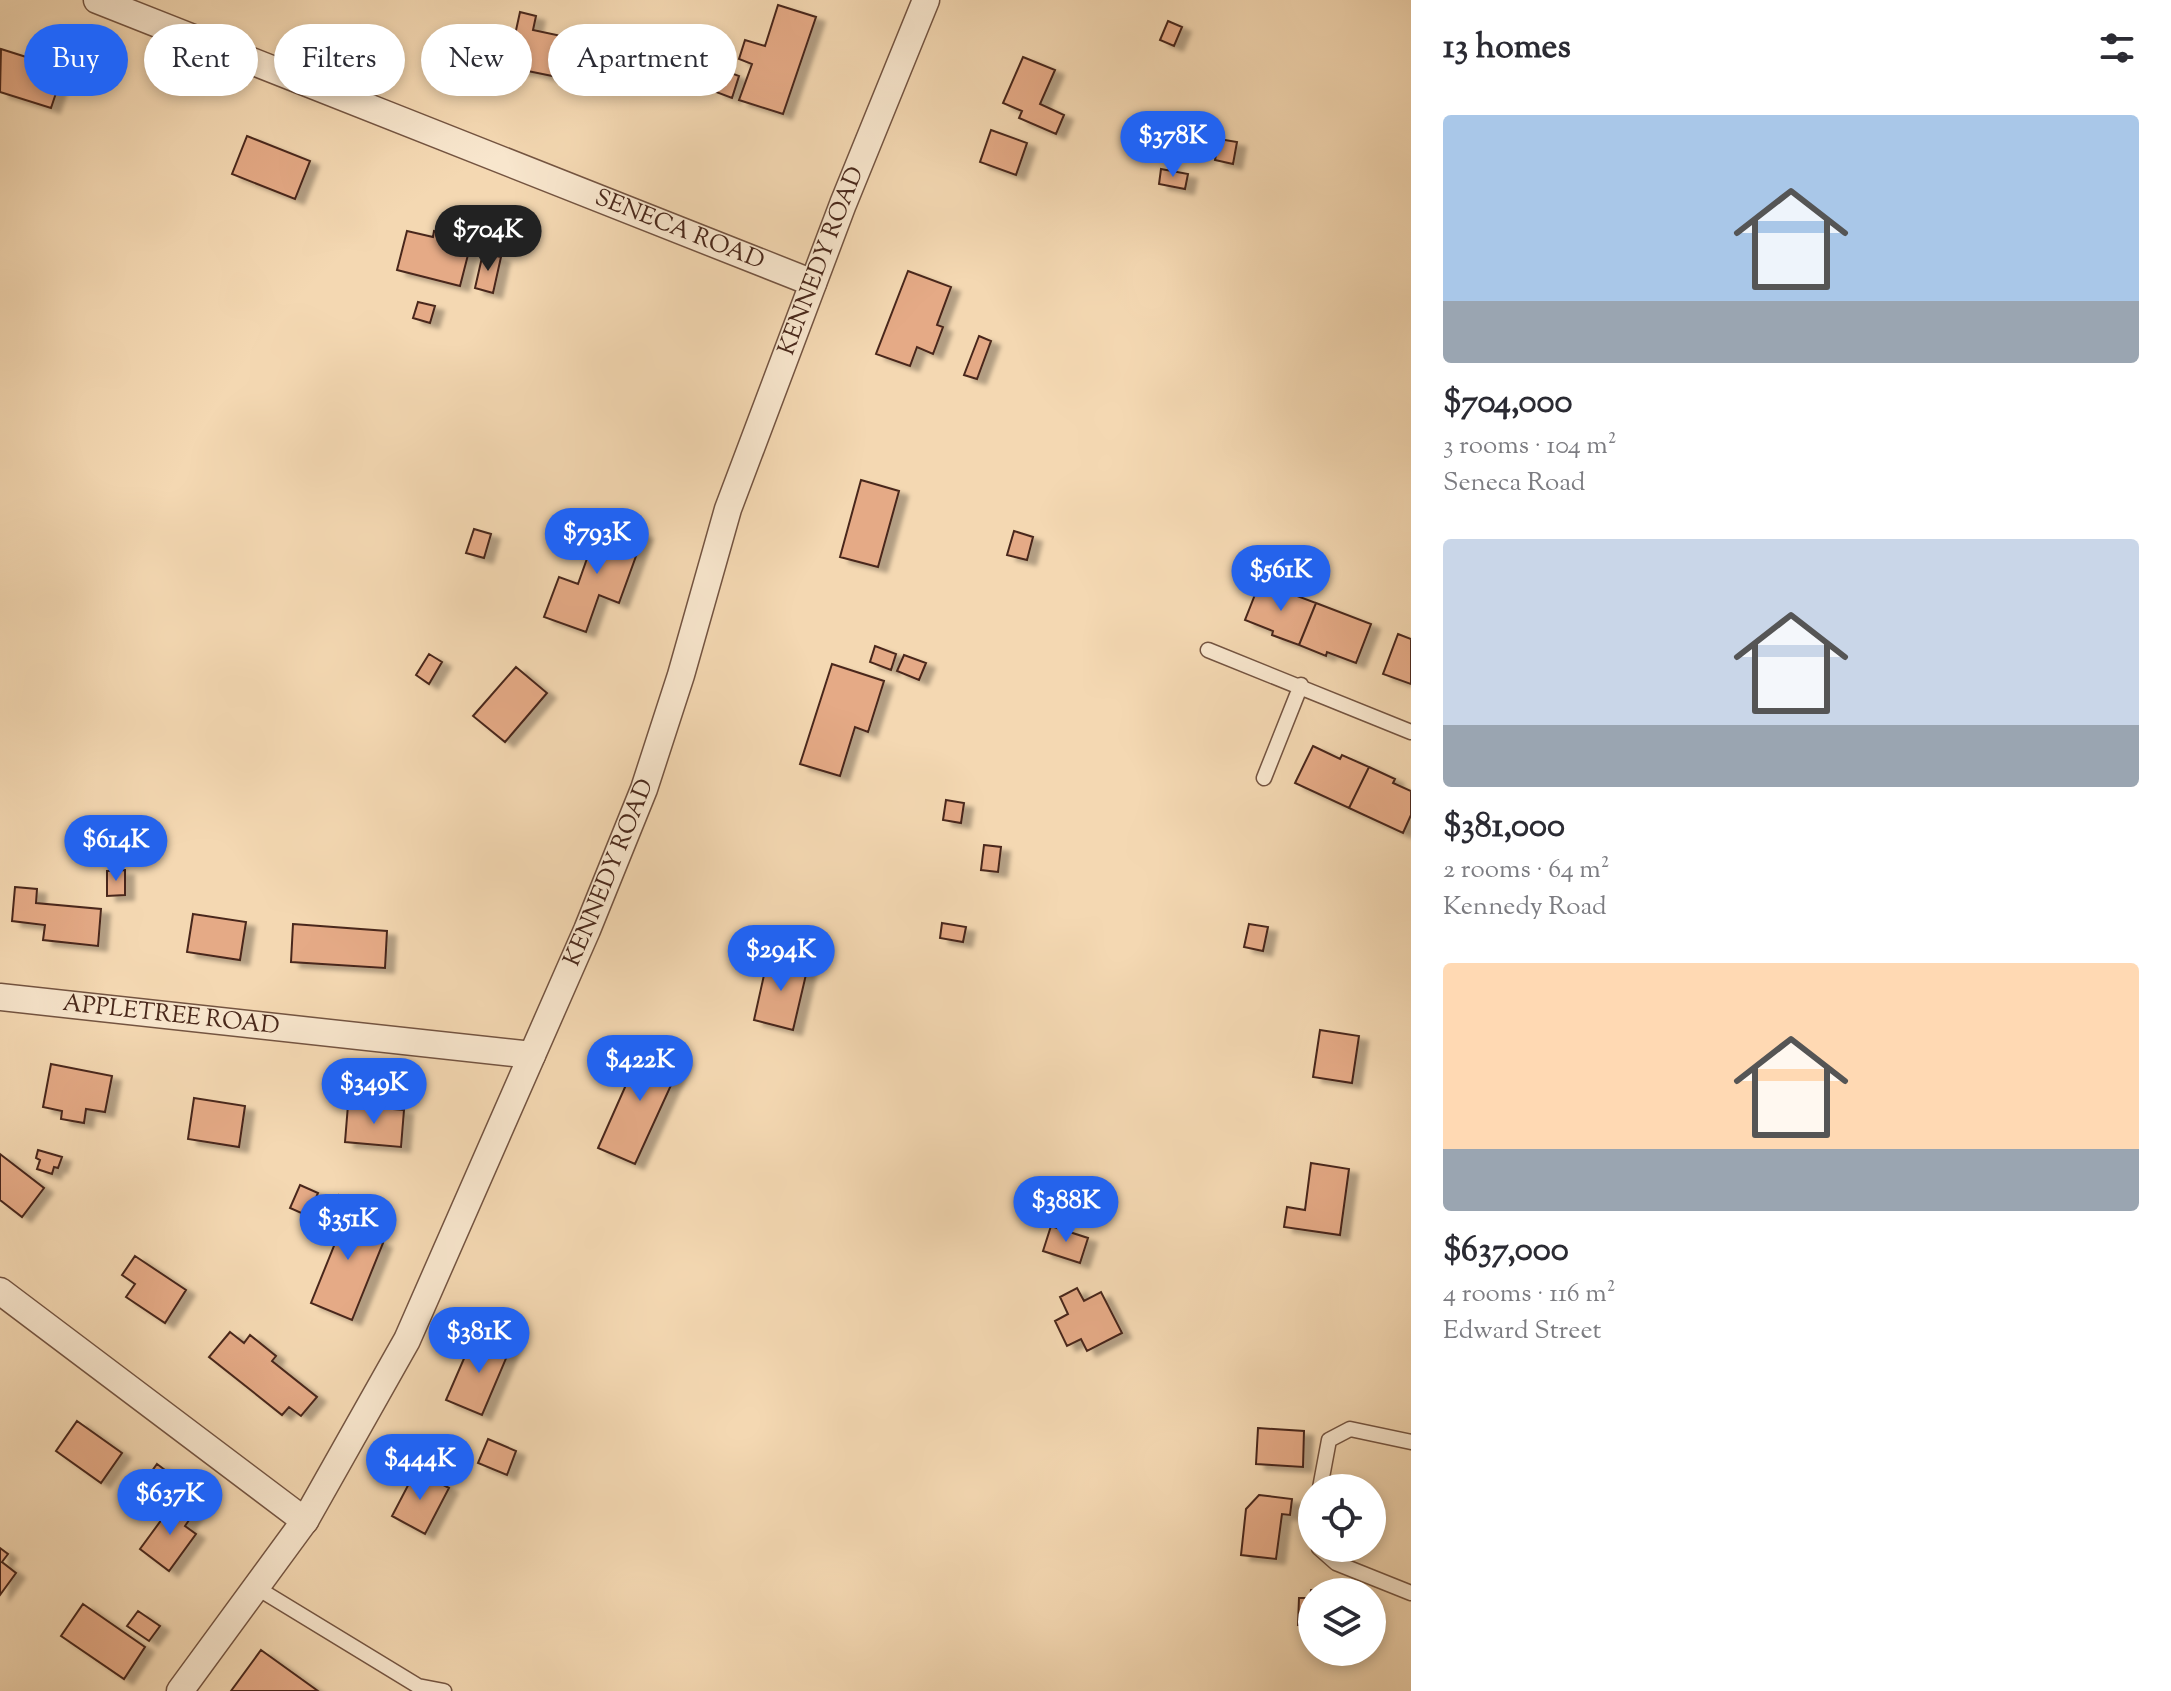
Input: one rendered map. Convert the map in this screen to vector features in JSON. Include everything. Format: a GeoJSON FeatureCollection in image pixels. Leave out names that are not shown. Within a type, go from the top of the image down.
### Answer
{"type":"FeatureCollection","features":[{"type":"Feature","properties":{"kind":"street","name":"SENECA ROAD"},"geometry":{"type":"LineString","coordinates":[[97,0],[813,283]]}},
{"type":"Feature","properties":{"kind":"street","name":"KENNEDY ROAD"},"geometry":{"type":"LineString","coordinates":[[180,1691],[305,1521],[407,1340],[644,789],[681,675],[728,509],[813,283],[926,0]]}},
{"type":"Feature","properties":{"kind":"street","name":"APPLETREE ROAD"},"geometry":{"type":"LineString","coordinates":[[0,997],[532,1055]]}},
{"type":"Feature","properties":{"kind":"street"},"geometry":{"type":"LineString","coordinates":[[0,1291],[305,1521]]}},
{"type":"Feature","properties":{"kind":"lane"},"geometry":{"type":"LineString","coordinates":[[1208,650],[1411,732]]}},
{"type":"Feature","properties":{"kind":"lane"},"geometry":{"type":"LineString","coordinates":[[1264,778],[1301,685]]}},
{"type":"Feature","properties":{"kind":"lane"},"geometry":{"type":"LineString","coordinates":[[1323,1474],[1329,1440],[1350,1429],[1411,1442]]}},
{"type":"Feature","properties":{"kind":"lane"},"geometry":{"type":"LineString","coordinates":[[1335,1562],[1411,1593]]}},
{"type":"Feature","properties":{"kind":"lane"},"geometry":{"type":"LineString","coordinates":[[257,1588],[417,1688],[444,1691]]}},
{"type":"Feature","properties":{"kind":"building"},"geometry":{"type":"Polygon","coordinates":[[[778,5],[816,17],[783,114],[739,100],[752,64],[739,59],[745,40],[765,46],[778,5]]]}},
{"type":"Feature","properties":{"kind":"building"},"geometry":{"type":"Polygon","coordinates":[[[520,12],[536,16],[533,30],[548,33],[548,75],[532,72],[532,24],[517,24],[520,12]]]}},
{"type":"Feature","properties":{"kind":"building"},"geometry":{"type":"Polygon","coordinates":[[[1168,21],[1182,27],[1174,46],[1160,40],[1168,21]]]}},
{"type":"Feature","properties":{"kind":"building"},"geometry":{"type":"Polygon","coordinates":[[[1,49],[24,56],[24,96],[55,96],[51,108],[0,92],[1,49]]]}},
{"type":"Feature","properties":{"kind":"building"},"geometry":{"type":"Polygon","coordinates":[[[1023,57],[1055,70],[1040,104],[1064,115],[1056,134],[1019,118],[1022,111],[1003,103],[1023,57]]]}},
{"type":"Feature","properties":{"kind":"building"},"geometry":{"type":"Polygon","coordinates":[[[991,130],[1027,143],[1016,175],[980,162],[991,130]]]}},
{"type":"Feature","properties":{"kind":"building"},"geometry":{"type":"Polygon","coordinates":[[[247,136],[310,161],[295,199],[232,174],[247,136]]]}},
{"type":"Feature","properties":{"kind":"building"},"geometry":{"type":"Polygon","coordinates":[[[1219,139],[1237,142],[1233,164],[1215,160],[1219,139]]]}},
{"type":"Feature","properties":{"kind":"building"},"geometry":{"type":"Polygon","coordinates":[[[1161,169],[1188,174],[1185,189],[1159,184],[1161,169]]]}},
{"type":"Feature","properties":{"kind":"building"},"geometry":{"type":"Polygon","coordinates":[[[407,231],[433,237],[434,231],[442,233],[440,240],[470,247],[460,286],[397,270],[407,231]]]}},
{"type":"Feature","properties":{"kind":"building"},"geometry":{"type":"Polygon","coordinates":[[[483,253],[501,257],[493,293],[475,288],[483,253]]]}},
{"type":"Feature","properties":{"kind":"building"},"geometry":{"type":"Polygon","coordinates":[[[908,271],[951,287],[937,325],[943,327],[933,354],[917,347],[910,366],[876,354],[908,271]]]}},
{"type":"Feature","properties":{"kind":"building"},"geometry":{"type":"Polygon","coordinates":[[[418,302],[435,306],[430,323],[413,318],[418,302]]]}},
{"type":"Feature","properties":{"kind":"building"},"geometry":{"type":"Polygon","coordinates":[[[979,336],[991,341],[977,379],[964,375],[979,336]]]}},
{"type":"Feature","properties":{"kind":"building"},"geometry":{"type":"Polygon","coordinates":[[[861,480],[899,491],[878,567],[840,557],[861,480]]]}},
{"type":"Feature","properties":{"kind":"building"},"geometry":{"type":"Polygon","coordinates":[[[601,519],[644,534],[619,603],[599,595],[586,632],[544,617],[559,577],[578,584],[601,519]]]}},
{"type":"Feature","properties":{"kind":"building"},"geometry":{"type":"Polygon","coordinates":[[[474,529],[491,534],[484,558],[466,553],[474,529]]]}},
{"type":"Feature","properties":{"kind":"building"},"geometry":{"type":"Polygon","coordinates":[[[1014,531],[1033,537],[1027,560],[1007,555],[1014,531]]]}},
{"type":"Feature","properties":{"kind":"building"},"geometry":{"type":"Polygon","coordinates":[[[1260,582],[1316,603],[1299,645],[1245,620],[1260,582]]]}},
{"type":"Feature","properties":{"kind":"building"},"geometry":{"type":"Polygon","coordinates":[[[1316,603],[1371,624],[1356,663],[1299,645],[1316,603]]]}},
{"type":"Feature","properties":{"kind":"building"},"geometry":{"type":"Polygon","coordinates":[[[1398,634],[1411,639],[1411,684],[1383,674],[1398,634]]]}},
{"type":"Feature","properties":{"kind":"building"},"geometry":{"type":"Polygon","coordinates":[[[875,646],[896,654],[891,670],[870,662],[875,646]]]}},
{"type":"Feature","properties":{"kind":"building"},"geometry":{"type":"Polygon","coordinates":[[[429,654],[442,662],[429,684],[416,675],[429,654]]]}},
{"type":"Feature","properties":{"kind":"building"},"geometry":{"type":"Polygon","coordinates":[[[904,655],[926,663],[919,680],[897,671],[904,655]]]}},
{"type":"Feature","properties":{"kind":"building"},"geometry":{"type":"Polygon","coordinates":[[[832,664],[884,681],[868,732],[855,727],[840,776],[800,764],[832,664]]]}},
{"type":"Feature","properties":{"kind":"building"},"geometry":{"type":"Polygon","coordinates":[[[516,667],[547,693],[505,742],[473,716],[516,667]]]}},
{"type":"Feature","properties":{"kind":"building"},"geometry":{"type":"Polygon","coordinates":[[[1313,746],[1340,759],[1342,755],[1369,767],[1349,808],[1295,783],[1313,746]]]}},
{"type":"Feature","properties":{"kind":"building"},"geometry":{"type":"Polygon","coordinates":[[[1369,767],[1395,779],[1393,783],[1411,791],[1411,815],[1403,833],[1349,808],[1369,767]]]}},
{"type":"Feature","properties":{"kind":"building"},"geometry":{"type":"Polygon","coordinates":[[[946,800],[964,803],[961,823],[943,820],[946,800]]]}},
{"type":"Feature","properties":{"kind":"building"},"geometry":{"type":"Polygon","coordinates":[[[984,845],[1001,847],[998,872],[981,870],[984,845]]]}},
{"type":"Feature","properties":{"kind":"building"},"geometry":{"type":"Polygon","coordinates":[[[125,870],[125,895],[107,896],[107,871],[125,870]]]}},
{"type":"Feature","properties":{"kind":"building"},"geometry":{"type":"Polygon","coordinates":[[[15,887],[37,889],[36,903],[101,909],[98,946],[43,940],[45,925],[12,921],[15,887]]]}},
{"type":"Feature","properties":{"kind":"building"},"geometry":{"type":"Polygon","coordinates":[[[193,914],[246,922],[240,960],[187,952],[193,914]]]}},
{"type":"Feature","properties":{"kind":"building"},"geometry":{"type":"Polygon","coordinates":[[[942,923],[966,927],[963,942],[940,938],[942,923]]]}},
{"type":"Feature","properties":{"kind":"building"},"geometry":{"type":"Polygon","coordinates":[[[293,924],[387,931],[385,968],[291,962],[293,924]]]}},
{"type":"Feature","properties":{"kind":"building"},"geometry":{"type":"Polygon","coordinates":[[[1249,924],[1268,927],[1263,951],[1244,947],[1249,924]]]}},
{"type":"Feature","properties":{"kind":"building"},"geometry":{"type":"Polygon","coordinates":[[[768,957],[808,966],[793,1030],[754,1020],[768,957]]]}},
{"type":"Feature","properties":{"kind":"building"},"geometry":{"type":"Polygon","coordinates":[[[1320,1030],[1359,1036],[1352,1083],[1313,1077],[1320,1030]]]}},
{"type":"Feature","properties":{"kind":"building"},"geometry":{"type":"Polygon","coordinates":[[[645,1042],[683,1059],[635,1164],[598,1148],[645,1042]]]}},
{"type":"Feature","properties":{"kind":"building"},"geometry":{"type":"Polygon","coordinates":[[[51,1064],[112,1076],[105,1112],[86,1109],[84,1123],[61,1119],[62,1111],[43,1107],[51,1064]]]}},
{"type":"Feature","properties":{"kind":"building"},"geometry":{"type":"Polygon","coordinates":[[[194,1098],[245,1106],[239,1147],[188,1139],[194,1098]]]}},
{"type":"Feature","properties":{"kind":"building"},"geometry":{"type":"Polygon","coordinates":[[[348,1105],[404,1110],[401,1147],[345,1142],[348,1105]]]}},
{"type":"Feature","properties":{"kind":"building"},"geometry":{"type":"Polygon","coordinates":[[[38,1150],[62,1157],[52,1174],[37,1169],[40,1160],[36,1158],[38,1150]]]}},
{"type":"Feature","properties":{"kind":"building"},"geometry":{"type":"Polygon","coordinates":[[[0,1154],[44,1188],[22,1217],[0,1200],[0,1154]]]}},
{"type":"Feature","properties":{"kind":"building"},"geometry":{"type":"Polygon","coordinates":[[[1311,1163],[1349,1169],[1340,1235],[1284,1227],[1287,1207],[1305,1210],[1311,1163]]]}},
{"type":"Feature","properties":{"kind":"building"},"geometry":{"type":"Polygon","coordinates":[[[300,1185],[318,1193],[308,1216],[290,1208],[300,1185]]]}},
{"type":"Feature","properties":{"kind":"building"},"geometry":{"type":"Polygon","coordinates":[[[339,1195],[371,1208],[360,1234],[383,1243],[352,1320],[311,1303],[344,1221],[331,1215],[339,1195]]]}},
{"type":"Feature","properties":{"kind":"building"},"geometry":{"type":"Polygon","coordinates":[[[1051,1226],[1088,1238],[1080,1263],[1043,1251],[1051,1226]]]}},
{"type":"Feature","properties":{"kind":"building"},"geometry":{"type":"Polygon","coordinates":[[[135,1256],[186,1290],[165,1323],[126,1297],[135,1284],[122,1275],[135,1256]]]}},
{"type":"Feature","properties":{"kind":"building"},"geometry":{"type":"Polygon","coordinates":[[[1077,1288],[1084,1301],[1101,1292],[1122,1333],[1087,1351],[1081,1339],[1067,1346],[1055,1321],[1068,1314],[1060,1297],[1077,1288]]]}},
{"type":"Feature","properties":{"kind":"building"},"geometry":{"type":"Polygon","coordinates":[[[230,1332],[244,1343],[250,1335],[276,1356],[272,1361],[317,1397],[301,1416],[289,1407],[282,1415],[209,1357],[230,1332]]]}},
{"type":"Feature","properties":{"kind":"building"},"geometry":{"type":"Polygon","coordinates":[[[496,1335],[513,1342],[482,1415],[446,1400],[472,1340],[490,1348],[496,1335]]]}},
{"type":"Feature","properties":{"kind":"building"},"geometry":{"type":"Polygon","coordinates":[[[77,1421],[122,1453],[101,1483],[56,1451],[77,1421]]]}},
{"type":"Feature","properties":{"kind":"building"},"geometry":{"type":"Polygon","coordinates":[[[1258,1428],[1304,1431],[1303,1467],[1256,1464],[1258,1428]]]}},
{"type":"Feature","properties":{"kind":"building"},"geometry":{"type":"Polygon","coordinates":[[[488,1439],[516,1451],[507,1475],[478,1463],[488,1439]]]}},
{"type":"Feature","properties":{"kind":"building"},"geometry":{"type":"Polygon","coordinates":[[[157,1464],[173,1476],[155,1500],[139,1489],[157,1464]]]}},
{"type":"Feature","properties":{"kind":"building"},"geometry":{"type":"Polygon","coordinates":[[[416,1470],[449,1488],[425,1534],[392,1516],[416,1470]]]}},
{"type":"Feature","properties":{"kind":"building"},"geometry":{"type":"Polygon","coordinates":[[[1259,1495],[1292,1499],[1290,1515],[1282,1514],[1276,1559],[1241,1555],[1246,1509],[1259,1495]]]}},
{"type":"Feature","properties":{"kind":"building"},"geometry":{"type":"Polygon","coordinates":[[[176,1500],[194,1513],[185,1526],[196,1534],[169,1571],[140,1549],[176,1500]]]}},
{"type":"Feature","properties":{"kind":"building"},"geometry":{"type":"Polygon","coordinates":[[[0,1548],[8,1554],[2,1562],[16,1573],[0,1595],[0,1548]]]}},
{"type":"Feature","properties":{"kind":"building"},"geometry":{"type":"Polygon","coordinates":[[[83,1604],[145,1647],[124,1679],[61,1636],[83,1604]]]}},
{"type":"Feature","properties":{"kind":"building"},"geometry":{"type":"Polygon","coordinates":[[[138,1611],[160,1626],[149,1641],[127,1626],[138,1611]]]}},
{"type":"Feature","properties":{"kind":"building"},"geometry":{"type":"Polygon","coordinates":[[[261,1650],[318,1691],[231,1691],[261,1650]]]}}]}
